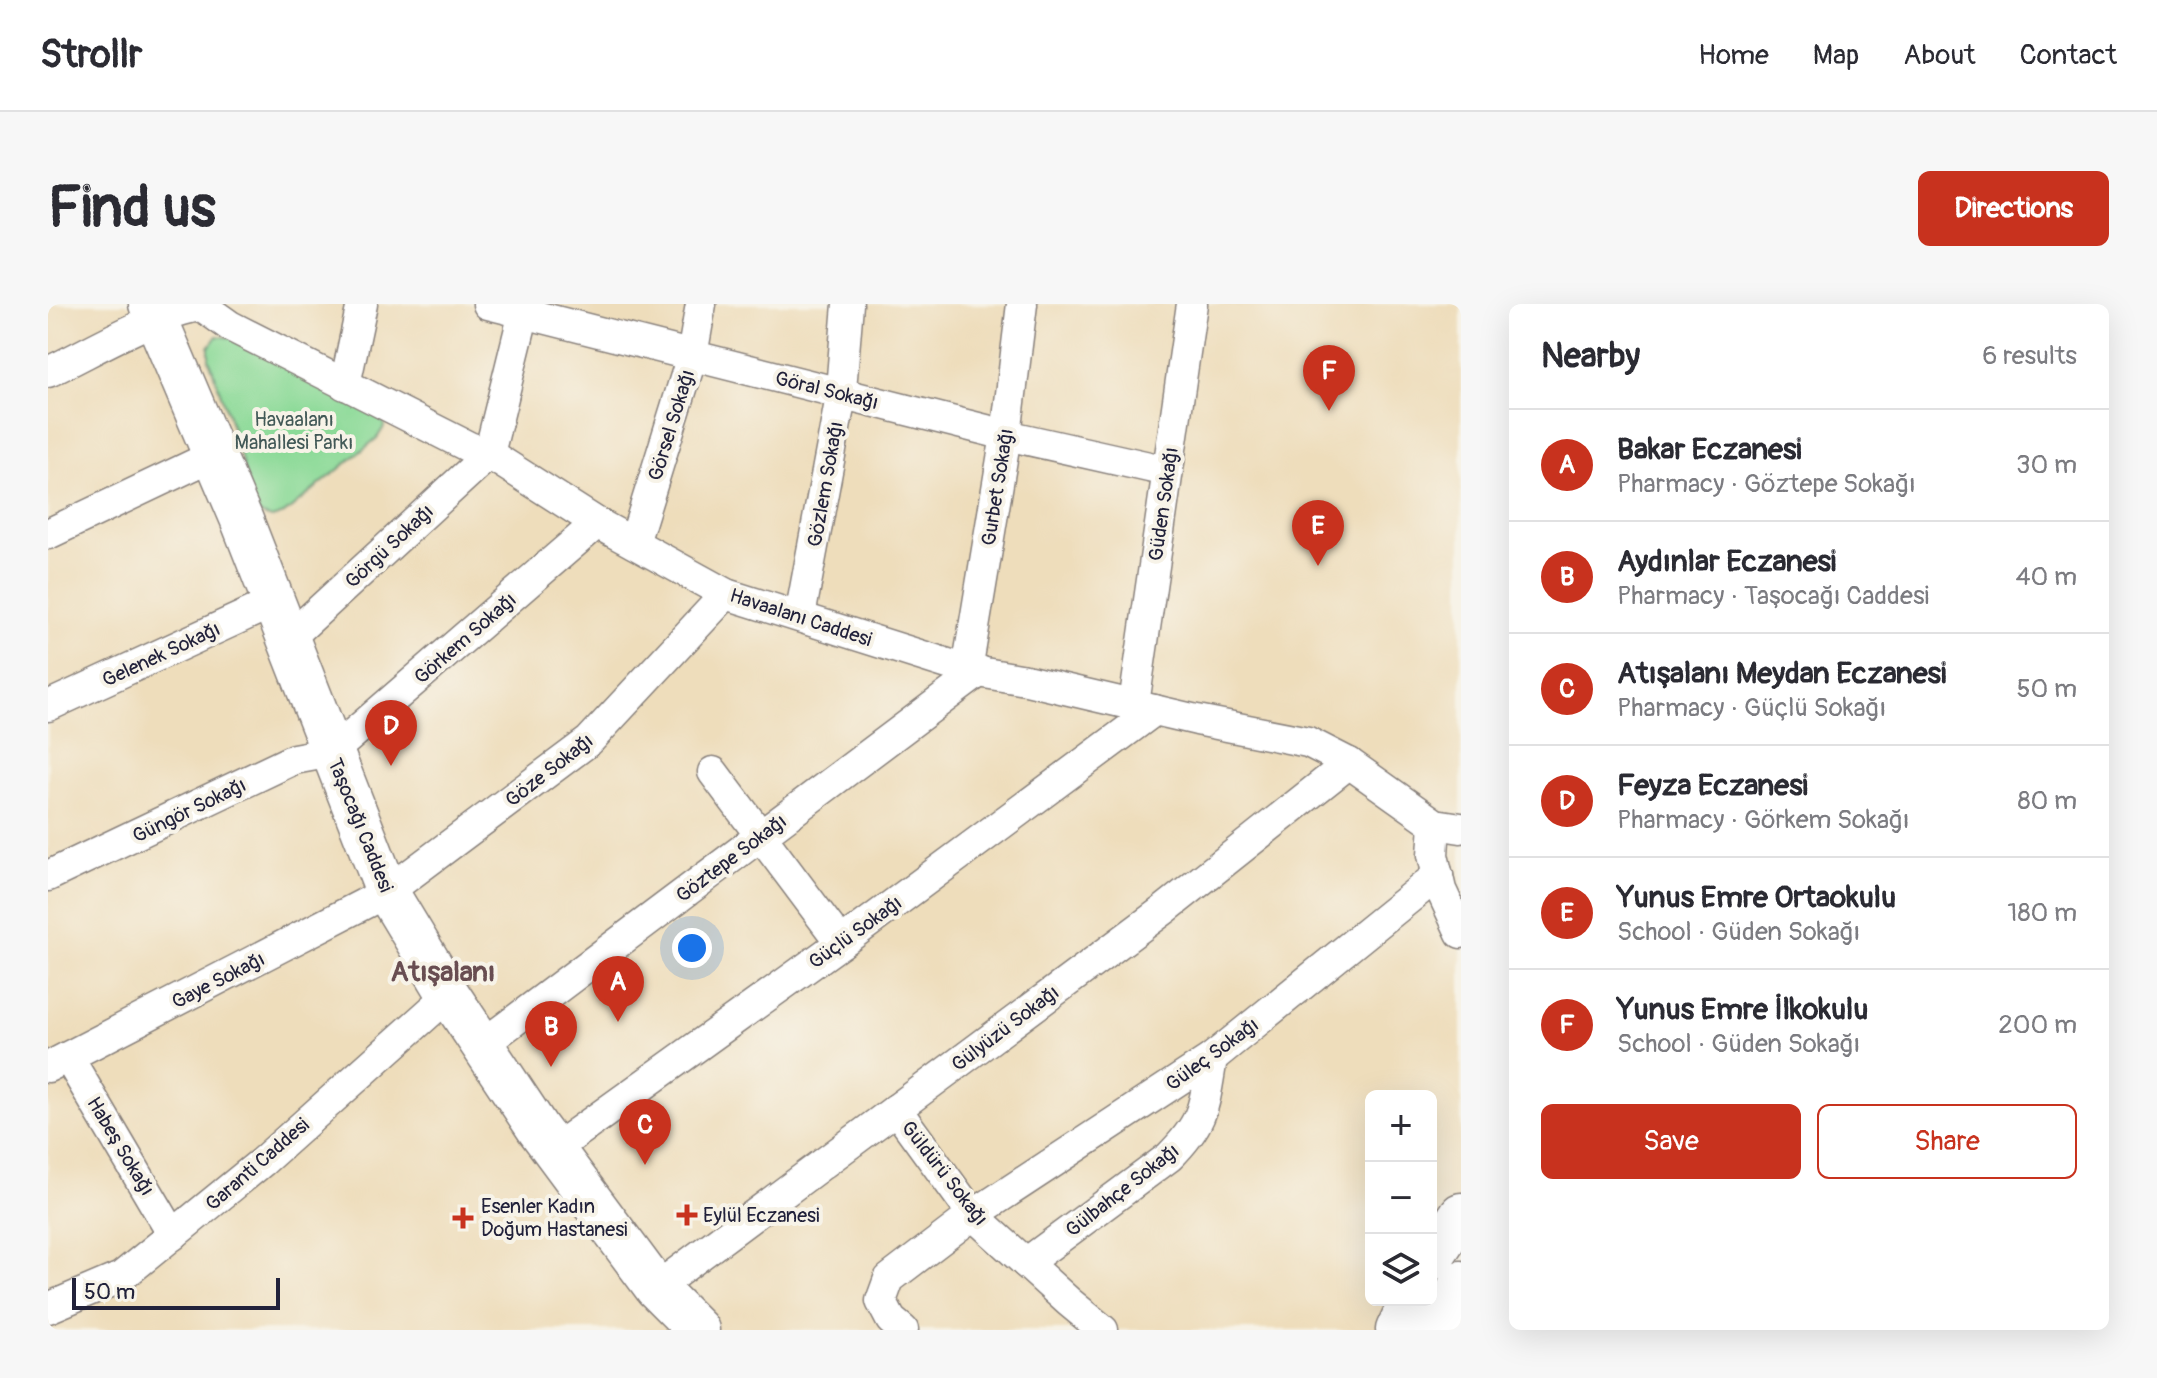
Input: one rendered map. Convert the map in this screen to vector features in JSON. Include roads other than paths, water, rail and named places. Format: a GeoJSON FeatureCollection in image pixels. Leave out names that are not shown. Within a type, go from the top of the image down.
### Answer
{"type":"FeatureCollection","features":[{"type":"Feature","properties":{"kind":"main road","name":"Taşocağı Caddesi"},"geometry":{"type":"LineString","coordinates":[[154,312],[281,620],[387,892],[449,995],[553,1150],[656,1288],[698,1330]]}},
{"type":"Feature","properties":{"kind":"main road"},"geometry":{"type":"LineString","coordinates":[[1437,1250],[1461,1214]]}},
{"type":"Feature","properties":{"kind":"main road"},"geometry":{"type":"LineString","coordinates":[[1397,1330],[1443,1309]]}},
{"type":"Feature","properties":{"kind":"street"},"geometry":{"type":"LineString","coordinates":[[345,385],[362,304]]}},
{"type":"Feature","properties":{"kind":"street","name":"Göral Sokağı"},"geometry":{"type":"LineString","coordinates":[[488,304],[525,309],[692,356],[1006,435],[1167,471]]}},
{"type":"Feature","properties":{"kind":"street","name":"Görsel Sokağı"},"geometry":{"type":"LineString","coordinates":[[634,543],[692,356],[701,304]]}},
{"type":"Feature","properties":{"kind":"street","name":"Gözlem Sokağı"},"geometry":{"type":"LineString","coordinates":[[800,616],[840,393],[848,304]]}},
{"type":"Feature","properties":{"kind":"street","name":"Gurbet Sokağı"},"geometry":{"type":"LineString","coordinates":[[974,671],[1022,304]]}},
{"type":"Feature","properties":{"kind":"street","name":"Güden Sokağı"},"geometry":{"type":"LineString","coordinates":[[1144,707],[1167,471],[1192,304]]}},
{"type":"Feature","properties":{"kind":"street","name":"Havaalanı Caddesi"},"geometry":{"type":"LineString","coordinates":[[48,372],[154,312],[203,305],[230,326],[469,447],[489,454],[597,523],[726,594],[974,671],[1308,742],[1349,763],[1448,826]]}},
{"type":"Feature","properties":{"kind":"street"},"geometry":{"type":"LineString","coordinates":[[489,454],[525,309]]}},
{"type":"Feature","properties":{"kind":"street","name":"Görgü Sokağı"},"geometry":{"type":"LineString","coordinates":[[281,620],[489,454]]}},
{"type":"Feature","properties":{"kind":"street"},"geometry":{"type":"LineString","coordinates":[[48,534],[214,455]]}},
{"type":"Feature","properties":{"kind":"street","name":"Görkem Sokağı"},"geometry":{"type":"LineString","coordinates":[[332,752],[597,523]]}},
{"type":"Feature","properties":{"kind":"street","name":"Göze Sokağı"},"geometry":{"type":"LineString","coordinates":[[387,892],[589,741],[726,594]]}},
{"type":"Feature","properties":{"kind":"street","name":"Gelenek Sokağı"},"geometry":{"type":"LineString","coordinates":[[48,706],[281,620]]}},
{"type":"Feature","properties":{"kind":"street","name":"Göztepe Sokağı"},"geometry":{"type":"LineString","coordinates":[[482,1045],[974,671]]}},
{"type":"Feature","properties":{"kind":"street","name":"Güçlü Sokağı"},"geometry":{"type":"LineString","coordinates":[[553,1150],[841,943],[1144,707]]}},
{"type":"Feature","properties":{"kind":"street","name":"Güngör Sokağı"},"geometry":{"type":"LineString","coordinates":[[48,876],[294,759],[332,752]]}},
{"type":"Feature","properties":{"kind":"street","name":"Gülyüzü Sokağı"},"geometry":{"type":"LineString","coordinates":[[656,1288],[1165,909],[1349,763]]}},
{"type":"Feature","properties":{"kind":"street"},"geometry":{"type":"LineString","coordinates":[[713,772],[841,943]]}},
{"type":"Feature","properties":{"kind":"street"},"geometry":{"type":"LineString","coordinates":[[1448,826],[1433,855],[1441,890],[1461,933]]}},
{"type":"Feature","properties":{"kind":"street","name":"Güleç Sokağı"},"geometry":{"type":"LineString","coordinates":[[903,1330],[891,1320],[881,1301],[889,1279],[973,1215],[1212,1058],[1438,875]]}},
{"type":"Feature","properties":{"kind":"street","name":"Gaye Sokağı"},"geometry":{"type":"LineString","coordinates":[[58,1062],[387,892]]}},
{"type":"Feature","properties":{"kind":"street","name":"Garanti Caddesi"},"geometry":{"type":"LineString","coordinates":[[48,1308],[121,1277],[262,1162],[449,995]]}},
{"type":"Feature","properties":{"kind":"street","name":"Gülbahçe Sokağı"},"geometry":{"type":"LineString","coordinates":[[1026,1263],[1169,1157],[1187,1140],[1204,1112],[1212,1058]]}},
{"type":"Feature","properties":{"kind":"street","name":"Habeş Sokağı"},"geometry":{"type":"LineString","coordinates":[[58,1062],[173,1235]]}},
{"type":"Feature","properties":{"kind":"street","name":"Güldürü Sokağı"},"geometry":{"type":"LineString","coordinates":[[896,1109],[973,1215],[1103,1330]]}},
{"type":"Feature","properties":{"kind":"place","name":"Yunus Emre İlkokulu"},"geometry":{"type":"Point","coordinates":[1329,411]}},
{"type":"Feature","properties":{"kind":"place","name":"Yunus Emre Ortaokulu"},"geometry":{"type":"Point","coordinates":[1318,566]}},
{"type":"Feature","properties":{"kind":"place","name":"Feyza Eczanesi"},"geometry":{"type":"Point","coordinates":[391,766]}},
{"type":"Feature","properties":{"kind":"place","name":"Bakar Eczanesi"},"geometry":{"type":"Point","coordinates":[618,1022]}},
{"type":"Feature","properties":{"kind":"place","name":"Aydınlar Eczanesi"},"geometry":{"type":"Point","coordinates":[551,1067]}},
{"type":"Feature","properties":{"kind":"place","name":"Atışalanı Meydan Eczanesi"},"geometry":{"type":"Point","coordinates":[645,1165]}},
{"type":"Feature","properties":{"kind":"place","name":"Eylül Eczanesi"},"geometry":{"type":"Point","coordinates":[687,1215]}},
{"type":"Feature","properties":{"kind":"place","name":"Esenler Kadın Doğum Hastanesi"},"geometry":{"type":"Point","coordinates":[463,1218]}},
{"type":"Feature","properties":{"kind":"district","name":"Atışalanı"},"geometry":{"type":"Point","coordinates":[443,971]}},
{"type":"Feature","properties":{"kind":"park label","name":"Havaalanı Mahallesi Parkı"},"geometry":{"type":"Point","coordinates":[294,430]}}]}
